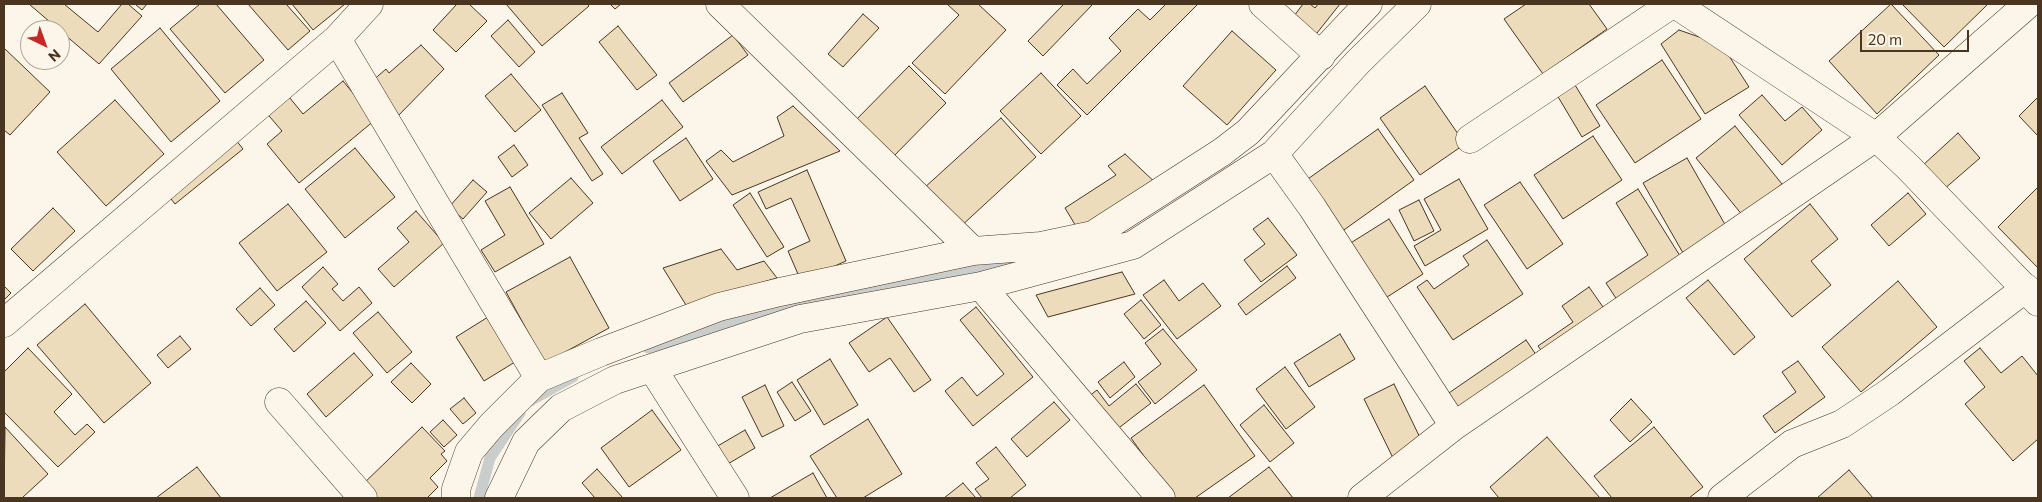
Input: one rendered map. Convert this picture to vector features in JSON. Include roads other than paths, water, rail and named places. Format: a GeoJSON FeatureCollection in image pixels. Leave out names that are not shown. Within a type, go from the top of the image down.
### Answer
{"type":"FeatureCollection","features":[{"type":"Feature","properties":{"kind":"street"},"geometry":{"type":"LineString","coordinates":[[4,323],[337,39],[369,4]]}},
{"type":"Feature","properties":{"kind":"street"},"geometry":{"type":"LineString","coordinates":[[720,4],[973,251]]}},
{"type":"Feature","properties":{"kind":"street"},"geometry":{"type":"LineString","coordinates":[[1263,4],[1321,56]]}},
{"type":"Feature","properties":{"kind":"street"},"geometry":{"type":"LineString","coordinates":[[456,498],[456,489],[469,452],[539,378],[601,352],[719,307],[780,292],[973,251],[1041,246],[1093,235],[1222,152],[1248,132],[1368,4]]}},
{"type":"Feature","properties":{"kind":"street"},"geometry":{"type":"LineString","coordinates":[[499,498],[526,442],[561,408],[614,380],[800,319],[981,286],[1132,245],[1274,154],[1357,63],[1417,4]]}},
{"type":"Feature","properties":{"kind":"street"},"geometry":{"type":"LineString","coordinates":[[1470,139],[1673,4],[1876,137],[1908,167],[2032,295],[1842,424],[1792,444],[1722,498]]}},
{"type":"Feature","properties":{"kind":"street"},"geometry":{"type":"LineString","coordinates":[[1362,498],[1454,426],[1876,137],[2028,4]]}},
{"type":"Feature","properties":{"kind":"street"},"geometry":{"type":"LineString","coordinates":[[337,39],[539,378]]}},
{"type":"Feature","properties":{"kind":"street"},"geometry":{"type":"LineString","coordinates":[[1274,154],[1312,207],[1454,426]]}},
{"type":"Feature","properties":{"kind":"street"},"geometry":{"type":"LineString","coordinates":[[981,286],[1161,498]]}},
{"type":"Feature","properties":{"kind":"street"},"geometry":{"type":"LineString","coordinates":[[652,368],[735,498]]}},
{"type":"Feature","properties":{"kind":"street"},"geometry":{"type":"LineString","coordinates":[[279,402],[363,498]]}},
{"type":"Feature","properties":{"kind":"waterway"},"geometry":{"type":"LineString","coordinates":[[648,348],[786,308],[1013,260]]}},
{"type":"Feature","properties":{"kind":"waterway"},"geometry":{"type":"LineString","coordinates":[[530,401],[573,377]]}},
{"type":"Feature","properties":{"kind":"waterway"},"geometry":{"type":"LineString","coordinates":[[479,498],[490,458],[520,413]]}}]}
